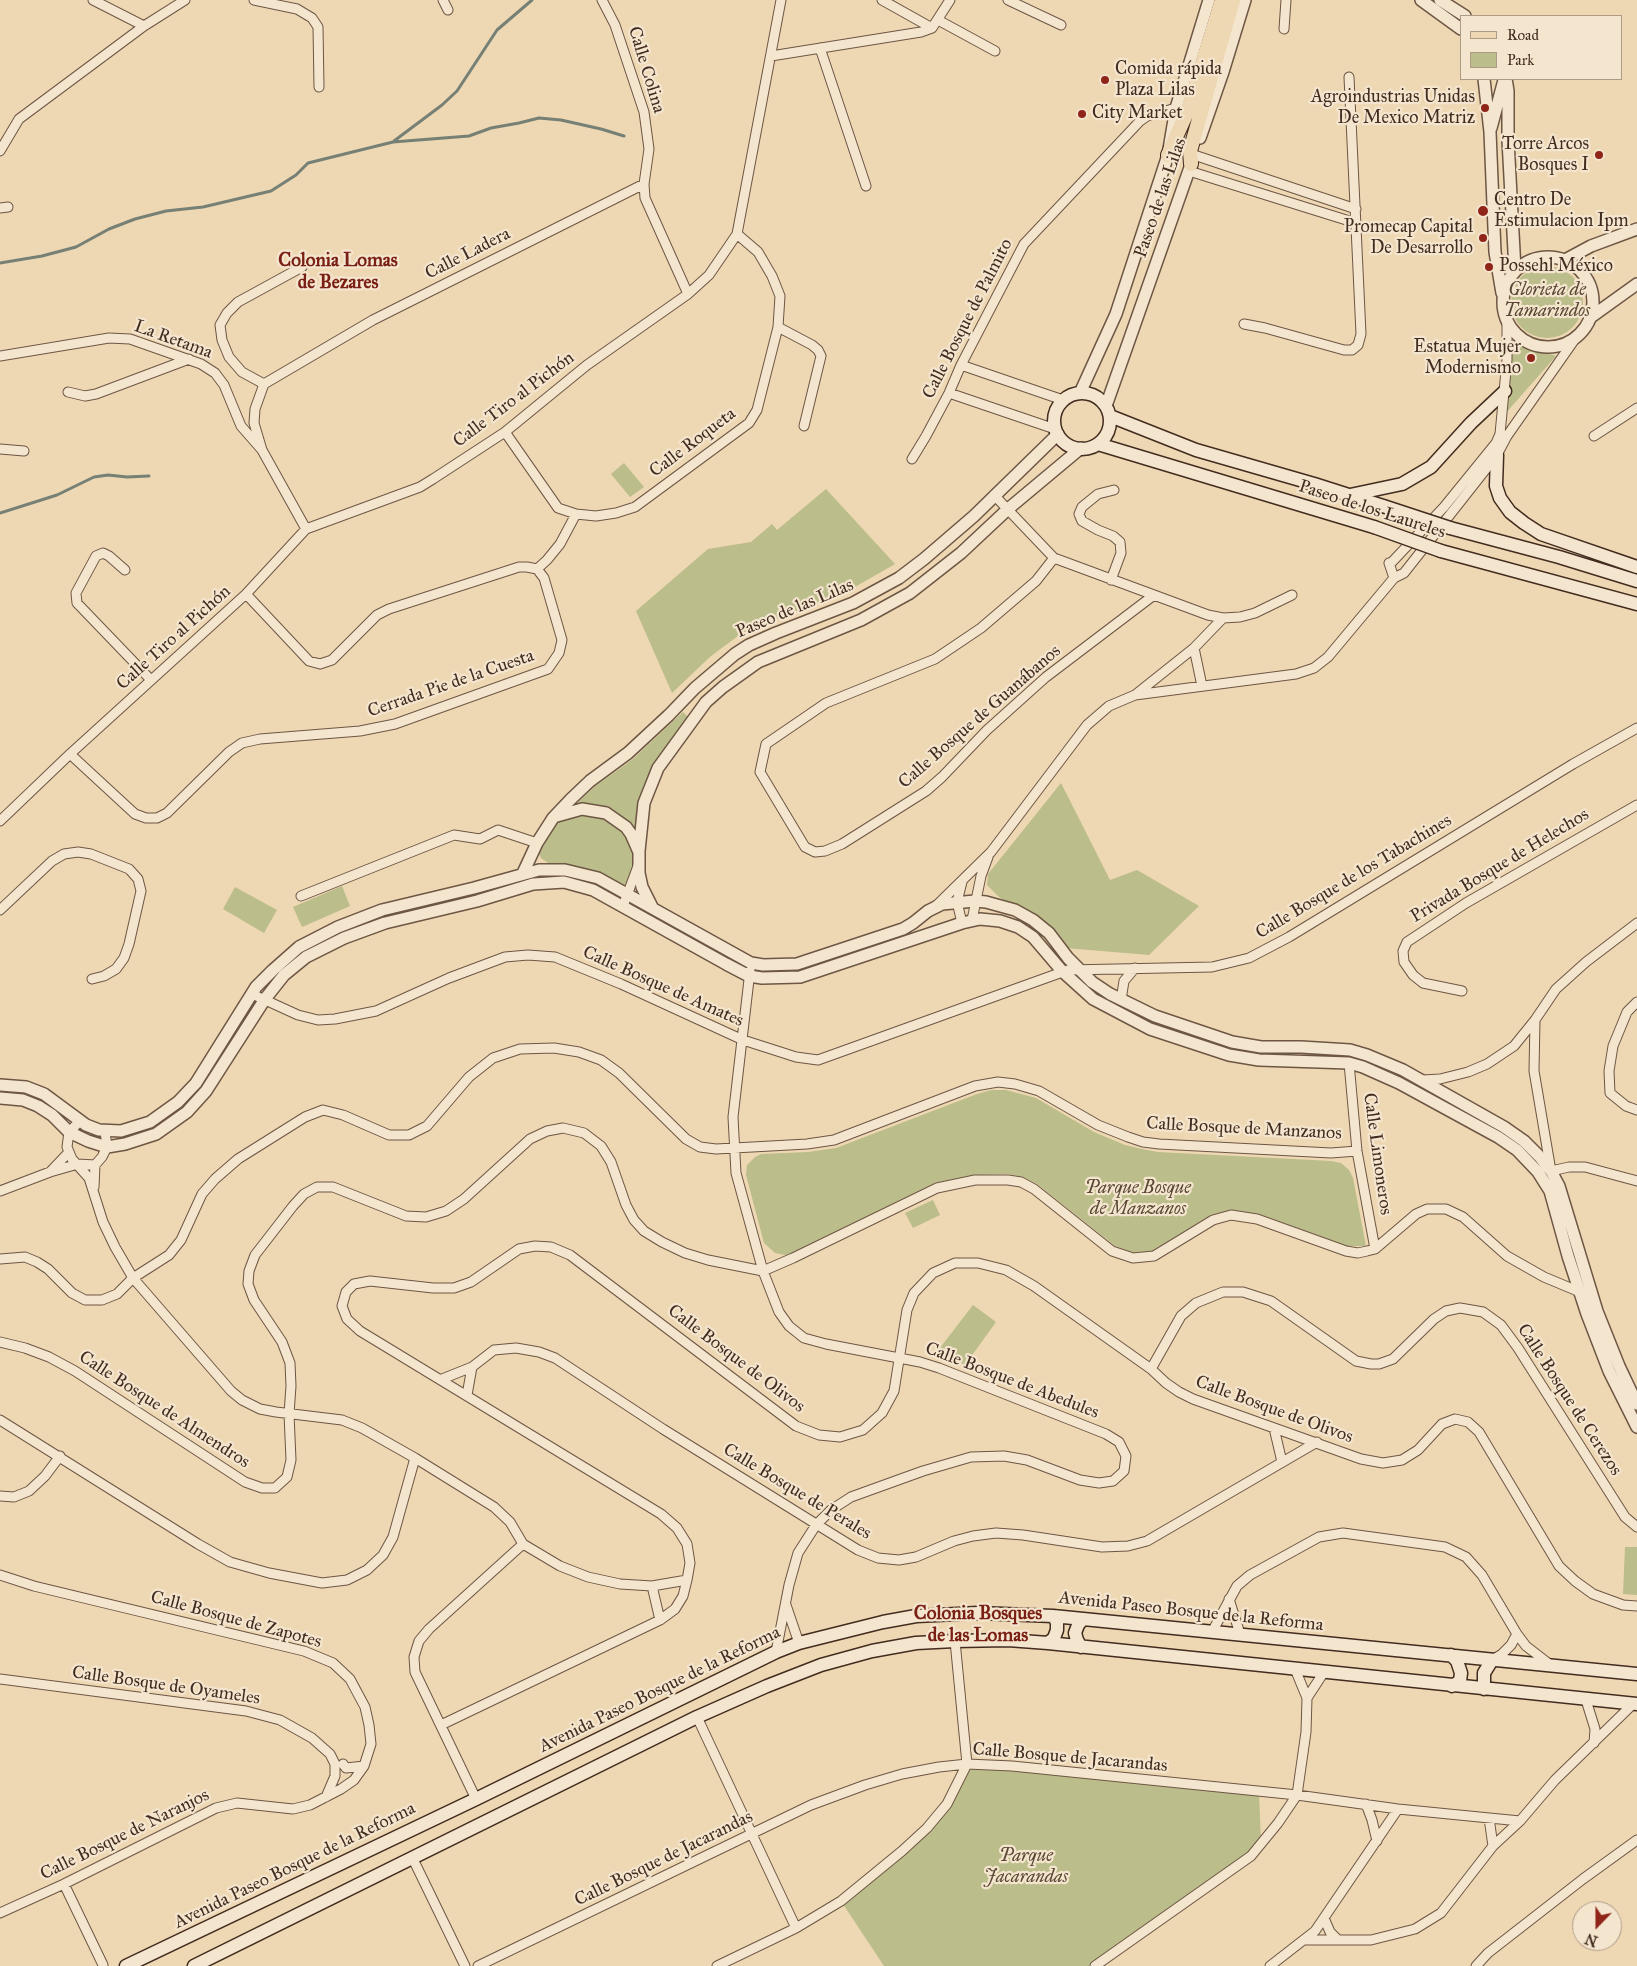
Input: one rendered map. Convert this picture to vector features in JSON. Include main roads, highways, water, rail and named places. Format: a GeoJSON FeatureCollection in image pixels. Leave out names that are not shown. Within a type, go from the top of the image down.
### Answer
{"type":"FeatureCollection","features":[{"type":"Feature","properties":{"kind":"main road"},"geometry":{"type":"LineString","coordinates":[[1168,155],[1188,110],[1222,0]]}},
{"type":"Feature","properties":{"kind":"main road"},"geometry":{"type":"LineString","coordinates":[[1191,163],[1190,151],[1233,0]]}},
{"type":"Feature","properties":{"kind":"main road"},"geometry":{"type":"LineString","coordinates":[[1350,495],[1402,484],[1431,467],[1471,423],[1504,391]]}},
{"type":"Feature","properties":{"kind":"main road"},"geometry":{"type":"LineString","coordinates":[[1080,393],[1090,394],[1099,399],[1108,411],[1108,431],[1098,444],[1090,448],[1072,446],[1064,442],[1057,432],[1055,414],[1063,400],[1071,395],[1080,393]]}},
{"type":"Feature","properties":{"kind":"main road","name":"Paseo de los Laureles"},"geometry":{"type":"LineString","coordinates":[[1108,411],[1196,450],[1350,495],[1450,528],[1559,557],[1637,581]]}},
{"type":"Feature","properties":{"kind":"main road","name":"Paseo de los Laureles"},"geometry":{"type":"LineString","coordinates":[[1098,444],[1374,527],[1441,551],[1637,604]]}},
{"type":"Feature","properties":{"kind":"main road"},"geometry":{"type":"LineString","coordinates":[[1191,472],[1191,458],[1196,450]]}},
{"type":"Feature","properties":{"kind":"main road"},"geometry":{"type":"LineString","coordinates":[[1497,455],[1496,486],[1500,498],[1510,512],[1541,534],[1637,568]]}},
{"type":"Feature","properties":{"kind":"main road","name":"Avenida Paseo Bosque de la Reforma"},"geometry":{"type":"LineString","coordinates":[[126,1966],[476,1799],[776,1652],[799,1643],[884,1622],[916,1616],[994,1612],[1053,1616],[1637,1674]]}},
{"type":"Feature","properties":{"kind":"main road"},"geometry":{"type":"LineString","coordinates":[[1048,1643],[1054,1638],[1058,1630],[1057,1622],[1053,1616]]}},
{"type":"Feature","properties":{"kind":"main road"},"geometry":{"type":"LineString","coordinates":[[1081,1647],[1076,1633],[1078,1625],[1083,1619]]}},
{"type":"Feature","properties":{"kind":"main road"},"geometry":{"type":"LineString","coordinates":[[194,1966],[697,1717],[767,1686],[821,1665],[872,1651],[916,1643],[955,1640],[1008,1640],[1635,1704]]}},
{"type":"Feature","properties":{"kind":"main road"},"geometry":{"type":"LineString","coordinates":[[1450,1655],[1457,1661],[1462,1672],[1460,1681],[1452,1686]]}},
{"type":"Feature","properties":{"kind":"main road"},"geometry":{"type":"LineString","coordinates":[[1484,1689],[1484,1673],[1492,1660]]}},
{"type":"Feature","properties":{"kind":"waterway"},"geometry":{"type":"LineString","coordinates":[[394,141],[442,105],[457,91],[497,30],[532,0]]}},
{"type":"Feature","properties":{"kind":"waterway"},"geometry":{"type":"LineString","coordinates":[[0,263],[42,256],[76,247],[109,229],[135,219],[166,211],[203,207],[271,191],[296,175],[308,163],[393,142],[469,136],[491,128],[539,118],[561,120],[624,136]]}},
{"type":"Feature","properties":{"kind":"waterway"},"geometry":{"type":"LineString","coordinates":[[0,513],[57,495],[94,477],[108,475],[127,477],[149,476]]}},
{"type":"Feature","properties":{"kind":"place","name":"Comida rápida Plaza Lilas"},"geometry":{"type":"Point","coordinates":[1105,80]}},
{"type":"Feature","properties":{"kind":"place","name":"Agroindustrias Unidas De Mexico Matriz"},"geometry":{"type":"Point","coordinates":[1485,108]}},
{"type":"Feature","properties":{"kind":"place","name":"City Market"},"geometry":{"type":"Point","coordinates":[1082,114]}},
{"type":"Feature","properties":{"kind":"place","name":"Torre Arcos Bosques I"},"geometry":{"type":"Point","coordinates":[1599,155]}},
{"type":"Feature","properties":{"kind":"place","name":"Centro De Estimulacion Ipm"},"geometry":{"type":"Point","coordinates":[1483,211]}},
{"type":"Feature","properties":{"kind":"place","name":"Promecap Capital De Desarrollo"},"geometry":{"type":"Point","coordinates":[1483,238]}},
{"type":"Feature","properties":{"kind":"place","name":"Possehl México"},"geometry":{"type":"Point","coordinates":[1489,267]}},
{"type":"Feature","properties":{"kind":"place","name":"Estatua Mujer Modernismo"},"geometry":{"type":"Point","coordinates":[1531,358]}},
{"type":"Feature","properties":{"kind":"district","name":"Colonia Lomas de Bezares"},"geometry":{"type":"Point","coordinates":[338,272]}},
{"type":"Feature","properties":{"kind":"district","name":"Colonia Bosques de las Lomas"},"geometry":{"type":"Point","coordinates":[978,1625]}},
{"type":"Feature","properties":{"kind":"park label","name":"Glorieta de Tamarindos"},"geometry":{"type":"Point","coordinates":[1547,301]}},
{"type":"Feature","properties":{"kind":"park label","name":"Parque Bosque de Manzanos"},"geometry":{"type":"Point","coordinates":[1138,1199]}},
{"type":"Feature","properties":{"kind":"park label","name":"Parque Jacarandas"},"geometry":{"type":"Point","coordinates":[1026,1867]}}]}
